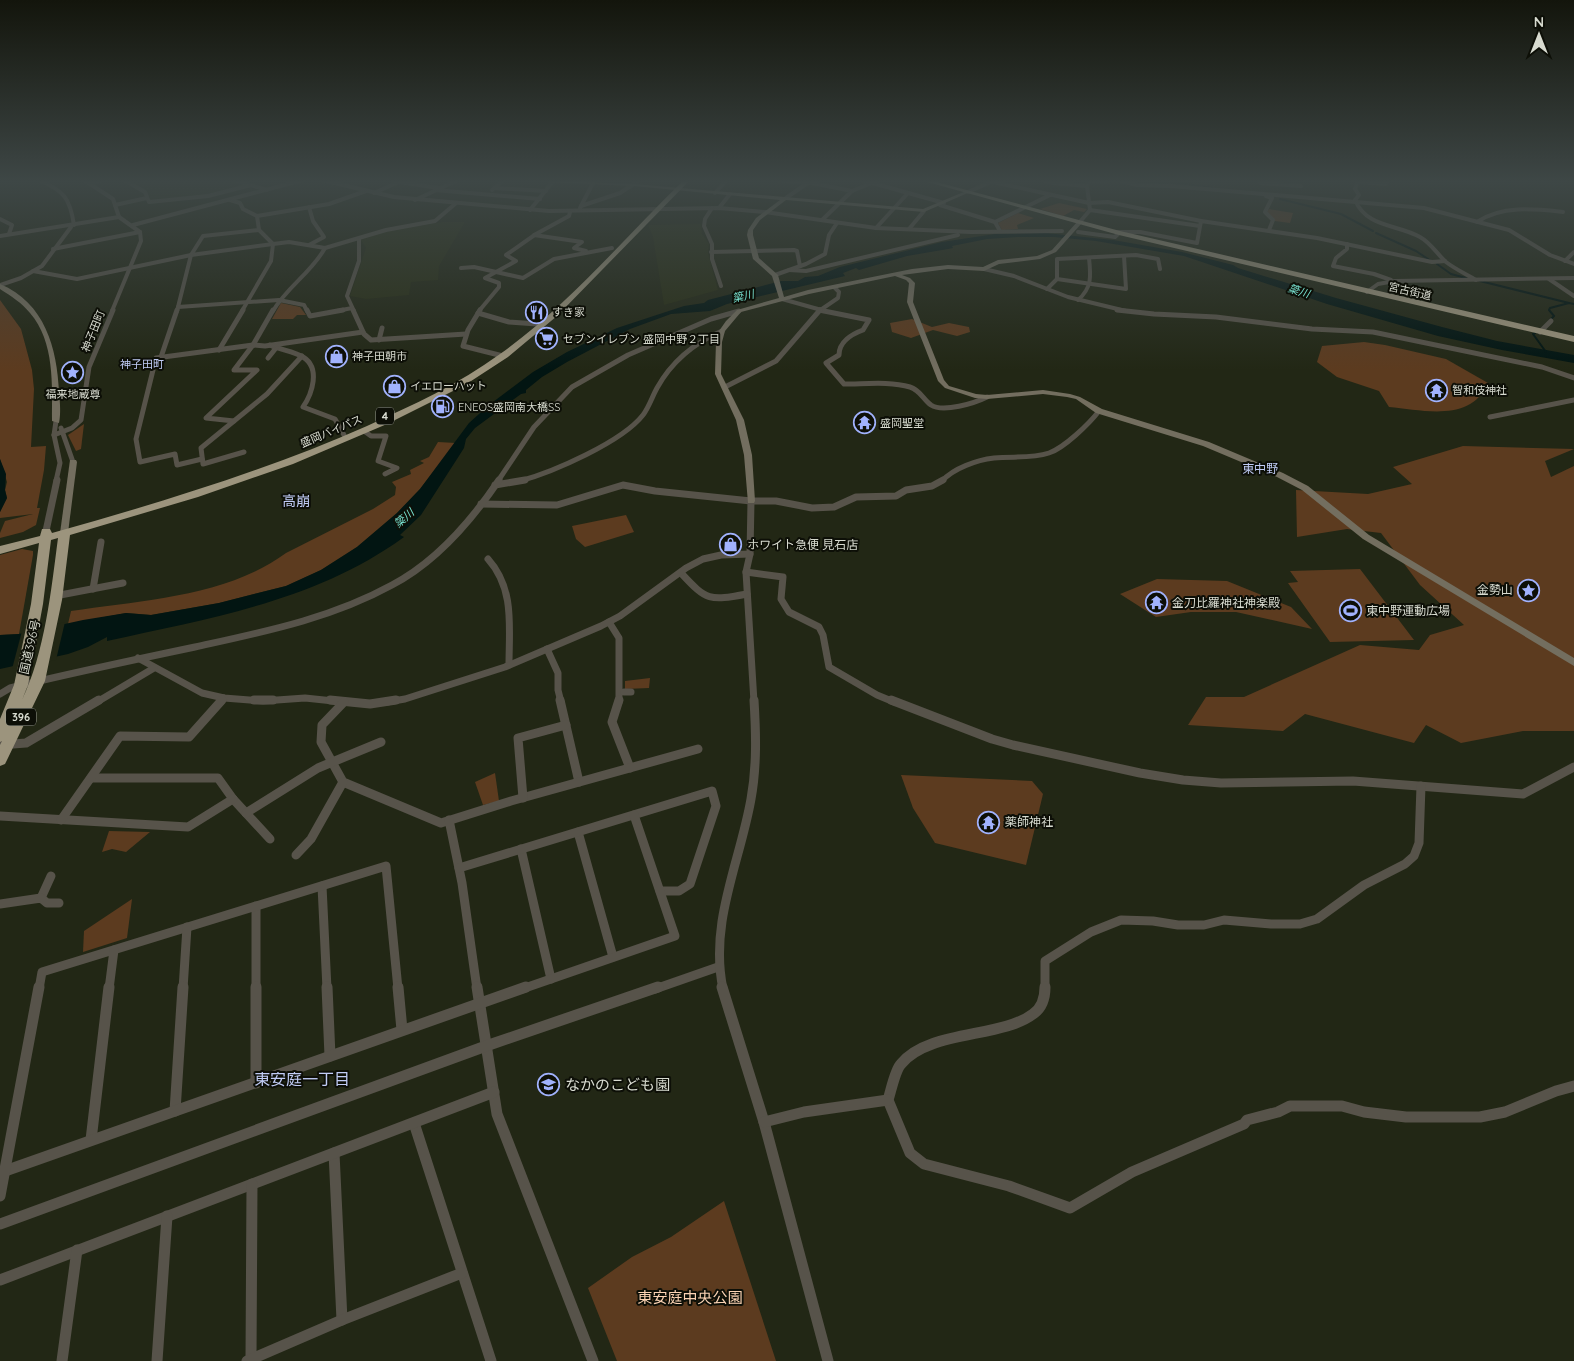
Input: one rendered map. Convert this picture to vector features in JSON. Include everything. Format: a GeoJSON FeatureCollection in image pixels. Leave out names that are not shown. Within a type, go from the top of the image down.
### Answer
{"type":"FeatureCollection","features":[{"type":"Feature","properties":{"kind":"highway","name":"盛岡バイパス"},"geometry":{"type":"LineString","coordinates":[[64,530],[260,469],[344,435],[455,382],[500,356],[537,324],[617,244]]}},
{"type":"Feature","properties":{"kind":"highway","name":"盛岡バイパス"},"geometry":{"type":"LineString","coordinates":[[0,550],[46,534],[205,493],[277,468],[364,431],[454,387],[544,324],[621,244]]}},
{"type":"Feature","properties":{"kind":"highway","name":"宮古街道"},"geometry":{"type":"LineString","coordinates":[[1161,244],[1574,339]]}},
{"type":"Feature","properties":{"kind":"highway","name":"国道396号"},"geometry":{"type":"LineString","coordinates":[[3,741],[39,678],[55,598],[64,530]]}},
{"type":"Feature","properties":{"kind":"highway","name":"国道396号"},"geometry":{"type":"LineString","coordinates":[[0,760],[3,741],[22,682],[38,604],[46,534]]}},
{"type":"Feature","properties":{"kind":"highway","name":"盛岡バイパス"},"geometry":{"type":"LineString","coordinates":[[0,544],[24,541]]}},
{"type":"Feature","properties":{"kind":"street"},"geometry":{"type":"LineString","coordinates":[[46,534],[60,463],[54,435],[56,378],[48,336],[38,317],[30,308],[0,286],[42,266],[58,244]]}},
{"type":"Feature","properties":{"kind":"street"},"geometry":{"type":"LineString","coordinates":[[53,249],[81,244]]}},
{"type":"Feature","properties":{"kind":"street","name":"神子田町"},"geometry":{"type":"LineString","coordinates":[[54,435],[64,432],[82,420],[89,367],[131,269],[140,244]]}},
{"type":"Feature","properties":{"kind":"street"},"geometry":{"type":"LineString","coordinates":[[161,357],[178,307],[191,255],[198,244]]}},
{"type":"Feature","properties":{"kind":"street"},"geometry":{"type":"LineString","coordinates":[[219,350],[271,261],[273,244]]}},
{"type":"Feature","properties":{"kind":"street"},"geometry":{"type":"LineString","coordinates":[[33,271],[76,279],[191,255],[277,244]]}},
{"type":"Feature","properties":{"kind":"street"},"geometry":{"type":"LineString","coordinates":[[299,244],[325,248],[342,244]]}},
{"type":"Feature","properties":{"kind":"street"},"geometry":{"type":"LineString","coordinates":[[360,244],[361,260],[347,296],[363,332],[371,340],[466,334]]}},
{"type":"Feature","properties":{"kind":"street"},"geometry":{"type":"LineString","coordinates":[[500,356],[464,346],[466,334],[490,295],[499,287],[499,283],[484,278],[516,261],[506,255],[522,244]]}},
{"type":"Feature","properties":{"kind":"street"},"geometry":{"type":"LineString","coordinates":[[580,244],[574,248],[589,252]]}},
{"type":"Feature","properties":{"kind":"street"},"geometry":{"type":"LineString","coordinates":[[711,244],[711,252],[721,286]]}},
{"type":"Feature","properties":{"kind":"street"},"geometry":{"type":"LineString","coordinates":[[753,244],[756,259],[775,277],[781,297]]}},
{"type":"Feature","properties":{"kind":"street"},"geometry":{"type":"LineString","coordinates":[[775,277],[825,254],[827,244]]}},
{"type":"Feature","properties":{"kind":"street"},"geometry":{"type":"LineString","coordinates":[[790,270],[806,271],[918,244]]}},
{"type":"Feature","properties":{"kind":"street"},"geometry":{"type":"LineString","coordinates":[[984,269],[998,262],[1026,260],[1048,255],[1061,244]]}},
{"type":"Feature","properties":{"kind":"street"},"geometry":{"type":"LineString","coordinates":[[1395,281],[1374,274],[1333,266],[1333,261],[1337,255],[1347,249],[1347,244],[1432,262],[1445,261]]}},
{"type":"Feature","properties":{"kind":"street"},"geometry":{"type":"LineString","coordinates":[[1428,244],[1445,261],[1476,280]]}},
{"type":"Feature","properties":{"kind":"street"},"geometry":{"type":"LineString","coordinates":[[1529,244],[1574,264]]}},
{"type":"Feature","properties":{"kind":"street"},"geometry":{"type":"LineString","coordinates":[[234,421],[206,418],[241,388],[257,370],[234,370],[253,345],[279,300],[319,259],[325,248]]}},
{"type":"Feature","properties":{"kind":"street"},"geometry":{"type":"LineString","coordinates":[[461,268],[474,268],[523,278],[554,259],[612,248]]}},
{"type":"Feature","properties":{"kind":"street"},"geometry":{"type":"LineString","coordinates":[[711,252],[794,250],[797,251],[800,266]]}},
{"type":"Feature","properties":{"kind":"street"},"geometry":{"type":"LineString","coordinates":[[1565,261],[1574,252]]}},
{"type":"Feature","properties":{"kind":"street"},"geometry":{"type":"LineString","coordinates":[[1047,289],[1057,279],[1057,259],[1136,254],[1158,259],[1160,269]]}},
{"type":"Feature","properties":{"kind":"street"},"geometry":{"type":"LineString","coordinates":[[1057,279],[1126,288],[1124,256]]}},
{"type":"Feature","properties":{"kind":"street"},"geometry":{"type":"LineString","coordinates":[[1078,300],[1084,295],[1091,283],[1089,258]]}},
{"type":"Feature","properties":{"kind":"street"},"geometry":{"type":"LineString","coordinates":[[0,694],[22,682],[273,630],[321,617],[393,585],[421,566],[449,542],[496,485],[534,427],[579,381],[628,355],[711,319],[781,297],[894,274],[948,267],[984,269],[1014,276],[1078,300],[1136,312],[1216,317],[1312,329],[1373,332],[1542,367],[1574,378]]}},
{"type":"Feature","properties":{"kind":"street"},"geometry":{"type":"LineString","coordinates":[[894,274],[908,279],[912,283],[910,302],[941,381],[947,387],[975,396],[987,397],[1043,392],[1068,395],[1078,398],[1099,411],[1206,444],[1306,488],[1366,537],[1574,663]]}},
{"type":"Feature","properties":{"kind":"street"},"geometry":{"type":"LineString","coordinates":[[1366,292],[1378,284],[1395,281],[1574,278]]}},
{"type":"Feature","properties":{"kind":"street"},"geometry":{"type":"LineString","coordinates":[[1549,279],[1574,296]]}},
{"type":"Feature","properties":{"kind":"street"},"geometry":{"type":"LineString","coordinates":[[724,387],[776,361],[820,310],[838,298],[839,292],[834,287]]}},
{"type":"Feature","properties":{"kind":"street"},"geometry":{"type":"LineString","coordinates":[[781,297],[820,310],[869,320],[863,330],[852,334],[845,342],[839,349],[839,355],[826,363],[844,384],[902,385],[913,388],[924,395],[931,405],[940,407],[970,405],[987,397]]}},
{"type":"Feature","properties":{"kind":"street"},"geometry":{"type":"LineString","coordinates":[[178,307],[279,300],[304,306],[311,318],[352,308]]}},
{"type":"Feature","properties":{"kind":"street"},"geometry":{"type":"LineString","coordinates":[[739,311],[728,322],[722,332],[718,374],[740,420],[748,455],[751,501],[750,554],[746,572],[757,742],[751,799],[722,913],[718,967],[725,1000],[764,1122],[795,1233],[828,1361]]}},
{"type":"Feature","properties":{"kind":"street"},"geometry":{"type":"LineString","coordinates":[[478,313],[509,322],[537,324]]}},
{"type":"Feature","properties":{"kind":"street"},"geometry":{"type":"LineString","coordinates":[[1540,332],[1551,321]]}},
{"type":"Feature","properties":{"kind":"street"},"geometry":{"type":"LineString","coordinates":[[378,340],[382,328]]}},
{"type":"Feature","properties":{"kind":"street"},"geometry":{"type":"LineString","coordinates":[[273,347],[363,332]]}},
{"type":"Feature","properties":{"kind":"street"},"geometry":{"type":"LineString","coordinates":[[496,485],[528,479],[589,452],[614,438],[642,416],[662,381],[694,344],[722,332]]}},
{"type":"Feature","properties":{"kind":"street"},"geometry":{"type":"LineString","coordinates":[[202,459],[177,465],[175,454],[140,462],[136,439],[156,358],[253,345],[273,347],[302,356],[309,364],[314,378],[312,392],[303,407],[335,419],[344,435]]}},
{"type":"Feature","properties":{"kind":"street"},"geometry":{"type":"LineString","coordinates":[[268,358],[273,347]]}},
{"type":"Feature","properties":{"kind":"street"},"geometry":{"type":"LineString","coordinates":[[244,452],[203,464],[201,448],[231,426],[234,421],[288,373],[302,356]]}},
{"type":"Feature","properties":{"kind":"street"},"geometry":{"type":"LineString","coordinates":[[1490,417],[1573,401]]}},
{"type":"Feature","properties":{"kind":"street"},"geometry":{"type":"LineString","coordinates":[[480,504],[557,505],[622,485],[654,491],[751,501],[776,501],[819,508],[834,507],[856,497],[896,496],[906,490],[932,486],[940,483],[949,473],[959,468],[993,458],[1022,458],[1050,453],[1087,426],[1099,411]]}},
{"type":"Feature","properties":{"kind":"street"},"geometry":{"type":"LineString","coordinates":[[56,420],[64,432],[73,462],[64,530]]}},
{"type":"Feature","properties":{"kind":"street"},"geometry":{"type":"LineString","coordinates":[[364,431],[370,436],[386,436],[378,461],[397,468],[385,474]]}},
{"type":"Feature","properties":{"kind":"street"},"geometry":{"type":"LineString","coordinates":[[93,589],[100,542]]}},
{"type":"Feature","properties":{"kind":"street"},"geometry":{"type":"LineString","coordinates":[[138,658],[202,693],[224,698],[263,701],[305,698],[370,704],[405,699],[509,665],[609,622],[703,559],[721,555],[750,554]]}},
{"type":"Feature","properties":{"kind":"street"},"geometry":{"type":"LineString","coordinates":[[488,559],[496,566],[509,595],[509,665]]}},
{"type":"Feature","properties":{"kind":"street"},"geometry":{"type":"LineString","coordinates":[[746,572],[783,577],[781,599],[789,612],[818,627],[823,635],[829,667],[876,695],[992,739],[1081,761],[1184,780],[1221,783],[1354,781],[1523,794],[1574,767]]}},
{"type":"Feature","properties":{"kind":"street"},"geometry":{"type":"LineString","coordinates":[[681,573],[702,596],[712,600],[747,594]]}},
{"type":"Feature","properties":{"kind":"street"},"geometry":{"type":"LineString","coordinates":[[55,598],[123,583]]}},
{"type":"Feature","properties":{"kind":"street"},"geometry":{"type":"LineString","coordinates":[[609,622],[618,638],[620,697],[612,722],[630,768]]}},
{"type":"Feature","properties":{"kind":"street"},"geometry":{"type":"LineString","coordinates":[[547,649],[558,673],[558,690],[579,782]]}},
{"type":"Feature","properties":{"kind":"street"},"geometry":{"type":"LineString","coordinates":[[3,741],[26,743],[154,668]]}},
{"type":"Feature","properties":{"kind":"street"},"geometry":{"type":"LineString","coordinates":[[61,820],[120,736],[189,737],[224,698]]}},
{"type":"Feature","properties":{"kind":"street"},"geometry":{"type":"LineString","coordinates":[[344,702],[322,725],[321,742],[343,782],[441,823],[698,749]]}},
{"type":"Feature","properties":{"kind":"street"},"geometry":{"type":"LineString","coordinates":[[523,798],[518,738],[566,725]]}},
{"type":"Feature","properties":{"kind":"street"},"geometry":{"type":"LineString","coordinates":[[246,814],[284,787],[318,768],[381,742]]}},
{"type":"Feature","properties":{"kind":"street"},"geometry":{"type":"LineString","coordinates":[[91,778],[218,778],[233,799],[270,839]]}},
{"type":"Feature","properties":{"kind":"street"},"geometry":{"type":"LineString","coordinates":[[296,855],[311,838],[343,782]]}},
{"type":"Feature","properties":{"kind":"street"},"geometry":{"type":"LineString","coordinates":[[1422,786],[1419,843],[1414,856],[1405,864],[1364,885],[1317,919],[1300,924],[1271,924],[1224,920],[1204,925],[1178,925],[1153,921],[1121,920],[1091,932],[1045,961],[1045,996],[1043,1003],[1034,1014],[1017,1022],[963,1035],[919,1049],[900,1064],[888,1100],[910,1153],[924,1164],[1008,1186],[1070,1208],[1132,1172],[1244,1124],[1247,1120],[1278,1112],[1290,1106],[1342,1106],[1364,1112],[1406,1117],[1480,1117],[1505,1112],[1556,1091],[1574,1086]]}},
{"type":"Feature","properties":{"kind":"street"},"geometry":{"type":"LineString","coordinates":[[459,868],[712,791],[716,806],[710,829],[690,884],[679,891],[660,891]]}},
{"type":"Feature","properties":{"kind":"street"},"geometry":{"type":"LineString","coordinates":[[0,816],[188,827],[233,799]]}},
{"type":"Feature","properties":{"kind":"street"},"geometry":{"type":"LineString","coordinates":[[5,1171],[402,1030],[675,936],[634,815]]}},
{"type":"Feature","properties":{"kind":"street"},"geometry":{"type":"LineString","coordinates":[[449,820],[459,868],[497,1114],[594,1361]]}},
{"type":"Feature","properties":{"kind":"street"},"geometry":{"type":"LineString","coordinates":[[578,832],[613,957]]}},
{"type":"Feature","properties":{"kind":"street"},"geometry":{"type":"LineString","coordinates":[[521,849],[551,979]]}},
{"type":"Feature","properties":{"kind":"street"},"geometry":{"type":"LineString","coordinates":[[0,1196],[42,972],[386,866],[402,1030]]}},
{"type":"Feature","properties":{"kind":"street"},"geometry":{"type":"LineString","coordinates":[[41,898],[51,876]]}},
{"type":"Feature","properties":{"kind":"street"},"geometry":{"type":"LineString","coordinates":[[322,886],[330,1056]]}},
{"type":"Feature","properties":{"kind":"street"},"geometry":{"type":"LineString","coordinates":[[0,904],[41,898],[47,903],[59,903]]}},
{"type":"Feature","properties":{"kind":"street"},"geometry":{"type":"LineString","coordinates":[[256,906],[256,1083]]}},
{"type":"Feature","properties":{"kind":"street"},"geometry":{"type":"LineString","coordinates":[[175,1111],[187,927]]}},
{"type":"Feature","properties":{"kind":"street"},"geometry":{"type":"LineString","coordinates":[[92,1140],[114,950]]}},
{"type":"Feature","properties":{"kind":"street"},"geometry":{"type":"LineString","coordinates":[[0,1224],[486,1046],[718,967]]}},
{"type":"Feature","properties":{"kind":"street"},"geometry":{"type":"LineString","coordinates":[[0,1280],[494,1092]]}},
{"type":"Feature","properties":{"kind":"street"},"geometry":{"type":"LineString","coordinates":[[764,1122],[804,1112],[888,1100]]}},
{"type":"Feature","properties":{"kind":"street"},"geometry":{"type":"LineString","coordinates":[[414,1123],[491,1361]]}},
{"type":"Feature","properties":{"kind":"street"},"geometry":{"type":"LineString","coordinates":[[334,1153],[342,1320]]}},
{"type":"Feature","properties":{"kind":"street"},"geometry":{"type":"LineString","coordinates":[[252,1184],[249,1360],[342,1320],[462,1273]]}},
{"type":"Feature","properties":{"kind":"street"},"geometry":{"type":"LineString","coordinates":[[157,1361],[167,1216]]}},
{"type":"Feature","properties":{"kind":"street"},"geometry":{"type":"LineString","coordinates":[[62,1361],[78,1250]]}},
{"type":"Feature","properties":{"kind":"shaded area"},"geometry":{"type":"Polygon","coordinates":[[[363,244],[452,244],[439,266],[438,280],[411,282],[409,295],[366,299],[350,296],[366,248],[363,244]]]}},
{"type":"Feature","properties":{"kind":"shaded area"},"geometry":{"type":"Polygon","coordinates":[[[654,244],[709,244],[708,253],[718,290],[664,305],[654,244]]]}},
{"type":"Feature","properties":{"kind":"green space"},"geometry":{"type":"Polygon","coordinates":[[[0,300],[21,329],[32,370],[34,389],[31,447],[46,446],[37,508],[40,508],[36,525],[23,532],[0,538],[5,521],[33,514],[0,518],[0,512],[7,498],[5,490],[7,482],[0,459],[0,300]]]}},
{"type":"Feature","properties":{"kind":"green space"},"geometry":{"type":"Polygon","coordinates":[[[281,303],[300,307],[306,315],[297,315],[293,319],[272,319],[281,303]]]}},
{"type":"Feature","properties":{"kind":"green space"},"geometry":{"type":"Polygon","coordinates":[[[912,319],[932,327],[949,323],[969,327],[970,332],[957,336],[933,330],[911,338],[892,332],[890,323],[912,319]]]}},
{"type":"Feature","properties":{"kind":"green space"},"geometry":{"type":"Polygon","coordinates":[[[1364,342],[1446,359],[1488,383],[1480,396],[1470,404],[1458,409],[1431,411],[1389,407],[1379,391],[1337,377],[1317,362],[1322,346],[1364,342]]]}},
{"type":"Feature","properties":{"kind":"green space"},"geometry":{"type":"Polygon","coordinates":[[[84,424],[81,449],[76,451],[68,435],[84,424]]]}},
{"type":"Feature","properties":{"kind":"green space"},"geometry":{"type":"Polygon","coordinates":[[[438,442],[456,443],[420,489],[397,513],[357,547],[321,570],[286,586],[219,603],[151,615],[126,613],[68,624],[71,611],[154,599],[210,588],[262,568],[286,553],[373,509],[395,495],[396,487],[392,482],[411,474],[410,470],[424,463],[420,461],[429,457],[438,442]]]}},
{"type":"Feature","properties":{"kind":"green space"},"geometry":{"type":"Polygon","coordinates":[[[1463,446],[1574,449],[1545,461],[1551,477],[1574,466],[1574,731],[1523,731],[1461,743],[1426,725],[1414,743],[1305,714],[1283,731],[1188,725],[1206,697],[1244,697],[1360,645],[1419,650],[1430,635],[1464,625],[1420,585],[1381,533],[1347,529],[1297,537],[1296,490],[1368,494],[1412,484],[1393,467],[1463,446]]]}},
{"type":"Feature","properties":{"kind":"green space"},"geometry":{"type":"Polygon","coordinates":[[[626,515],[634,532],[585,547],[576,539],[572,526],[626,515]]]}},
{"type":"Feature","properties":{"kind":"green space"},"geometry":{"type":"Polygon","coordinates":[[[22,549],[33,551],[33,555],[19,634],[0,635],[0,555],[22,549]]]}},
{"type":"Feature","properties":{"kind":"green space","name":"東中野運動広場"},"geometry":{"type":"Polygon","coordinates":[[[1360,569],[1414,640],[1330,642],[1288,583],[1298,582],[1290,571],[1360,569]]]}},
{"type":"Feature","properties":{"kind":"green space"},"geometry":{"type":"Polygon","coordinates":[[[1157,579],[1227,581],[1291,607],[1312,629],[1236,612],[1191,612],[1156,617],[1120,594],[1157,579]]]}},
{"type":"Feature","properties":{"kind":"green space"},"geometry":{"type":"Polygon","coordinates":[[[650,678],[649,688],[625,689],[625,681],[650,678]]]}},
{"type":"Feature","properties":{"kind":"green space"},"geometry":{"type":"Polygon","coordinates":[[[495,773],[499,801],[483,805],[475,782],[495,773]]]}},
{"type":"Feature","properties":{"kind":"green space"},"geometry":{"type":"Polygon","coordinates":[[[901,775],[1032,781],[1043,794],[1026,865],[935,843],[913,808],[901,775]]]}},
{"type":"Feature","properties":{"kind":"green space"},"geometry":{"type":"Polygon","coordinates":[[[109,831],[150,832],[126,852],[112,849],[102,852],[109,831]]]}},
{"type":"Feature","properties":{"kind":"green space"},"geometry":{"type":"Polygon","coordinates":[[[132,899],[127,938],[83,952],[84,931],[132,899]]]}},
{"type":"Feature","properties":{"kind":"green space","name":"東安庭中央公園"},"geometry":{"type":"Polygon","coordinates":[[[724,1201],[776,1361],[617,1361],[588,1288],[632,1257],[671,1237],[724,1201]]]}},
{"type":"Feature","properties":{"kind":"water","name":"簗川"},"geometry":{"type":"Polygon","coordinates":[[[936,244],[964,244],[952,246],[953,248],[907,256],[859,270],[856,268],[843,273],[845,276],[727,304],[710,311],[671,314],[630,329],[542,377],[526,390],[526,393],[521,394],[475,428],[466,439],[464,448],[421,515],[400,535],[404,537],[370,559],[335,577],[299,592],[262,604],[223,615],[107,641],[107,637],[88,647],[68,654],[0,669],[0,635],[19,634],[126,613],[151,615],[219,603],[286,586],[321,570],[357,547],[397,513],[420,489],[469,423],[489,405],[533,372],[567,352],[617,328],[684,306],[704,303],[708,300],[781,281],[798,281],[805,277],[818,276],[840,267],[936,244]]]}},
{"type":"Feature","properties":{"kind":"water","name":"簗川"},"geometry":{"type":"Polygon","coordinates":[[[1111,244],[1133,244],[1182,252],[1233,265],[1336,298],[1442,327],[1497,341],[1574,355],[1574,363],[1438,336],[1327,304],[1184,256],[1111,244]]]}},
{"type":"Feature","properties":{"kind":"water"},"geometry":{"type":"Polygon","coordinates":[[[0,459],[6,474],[5,490],[7,498],[0,512],[0,459]]]}},
{"type":"Feature","properties":{"kind":"pier"},"geometry":{"type":"Polygon","coordinates":[[[65,622],[56,660],[12,669],[22,631],[65,622]]]}},
{"type":"Feature","properties":{"kind":"waterway"},"geometry":{"type":"LineString","coordinates":[[1399,244],[1431,261]]}},
{"type":"Feature","properties":{"kind":"waterway"},"geometry":{"type":"LineString","coordinates":[[1437,264],[1451,274],[1466,278]]}},
{"type":"Feature","properties":{"kind":"waterway"},"geometry":{"type":"LineString","coordinates":[[1480,281],[1569,303]]}},
{"type":"Feature","properties":{"kind":"waterway"},"geometry":{"type":"LineString","coordinates":[[1549,321],[1554,316],[1549,310],[1550,308],[1569,303]]}},
{"type":"Feature","properties":{"kind":"waterway"},"geometry":{"type":"LineString","coordinates":[[1569,303],[1574,304]]}},
{"type":"Feature","properties":{"kind":"waterway"},"geometry":{"type":"LineString","coordinates":[[1535,333],[1533,334],[1546,352]]}},
{"type":"Feature","properties":{"kind":"place","name":"すき家"},"geometry":{"type":"Point","coordinates":[536,312]}},
{"type":"Feature","properties":{"kind":"place","name":"セブンイレブン 盛岡中野２丁目"},"geometry":{"type":"Point","coordinates":[547,339]}},
{"type":"Feature","properties":{"kind":"place","name":"神子田朝市"},"geometry":{"type":"Point","coordinates":[336,356]}},
{"type":"Feature","properties":{"kind":"place","name":"福来地蔵尊"},"geometry":{"type":"Point","coordinates":[73,373]}},
{"type":"Feature","properties":{"kind":"place","name":"イエローハット"},"geometry":{"type":"Point","coordinates":[394,386]}},
{"type":"Feature","properties":{"kind":"place","name":"智和伎神社"},"geometry":{"type":"Point","coordinates":[1436,390]}},
{"type":"Feature","properties":{"kind":"place","name":"ENEOS盛岡南大橋SS"},"geometry":{"type":"Point","coordinates":[442,407]}},
{"type":"Feature","properties":{"kind":"place","name":"盛岡聖堂"},"geometry":{"type":"Point","coordinates":[864,423]}},
{"type":"Feature","properties":{"kind":"place","name":"ホワイト急便 見石店"},"geometry":{"type":"Point","coordinates":[731,545]}},
{"type":"Feature","properties":{"kind":"place","name":"金勢山"},"geometry":{"type":"Point","coordinates":[1529,590]}},
{"type":"Feature","properties":{"kind":"place","name":"金刀比羅神社神楽殿"},"geometry":{"type":"Point","coordinates":[1156,603]}},
{"type":"Feature","properties":{"kind":"place","name":"東中野運動広場"},"geometry":{"type":"Point","coordinates":[1350,611]}},
{"type":"Feature","properties":{"kind":"place","name":"薬師神社"},"geometry":{"type":"Point","coordinates":[989,822]}},
{"type":"Feature","properties":{"kind":"place","name":"なかのこども園"},"geometry":{"type":"Point","coordinates":[549,1085]}},
{"type":"Feature","properties":{"kind":"district","name":"神子田町"},"geometry":{"type":"Point","coordinates":[142,364]}},
{"type":"Feature","properties":{"kind":"district","name":"東中野"},"geometry":{"type":"Point","coordinates":[1260,469]}},
{"type":"Feature","properties":{"kind":"district","name":"高崩"},"geometry":{"type":"Point","coordinates":[296,501]}},
{"type":"Feature","properties":{"kind":"district","name":"東安庭一丁目"},"geometry":{"type":"Point","coordinates":[302,1079]}}]}
